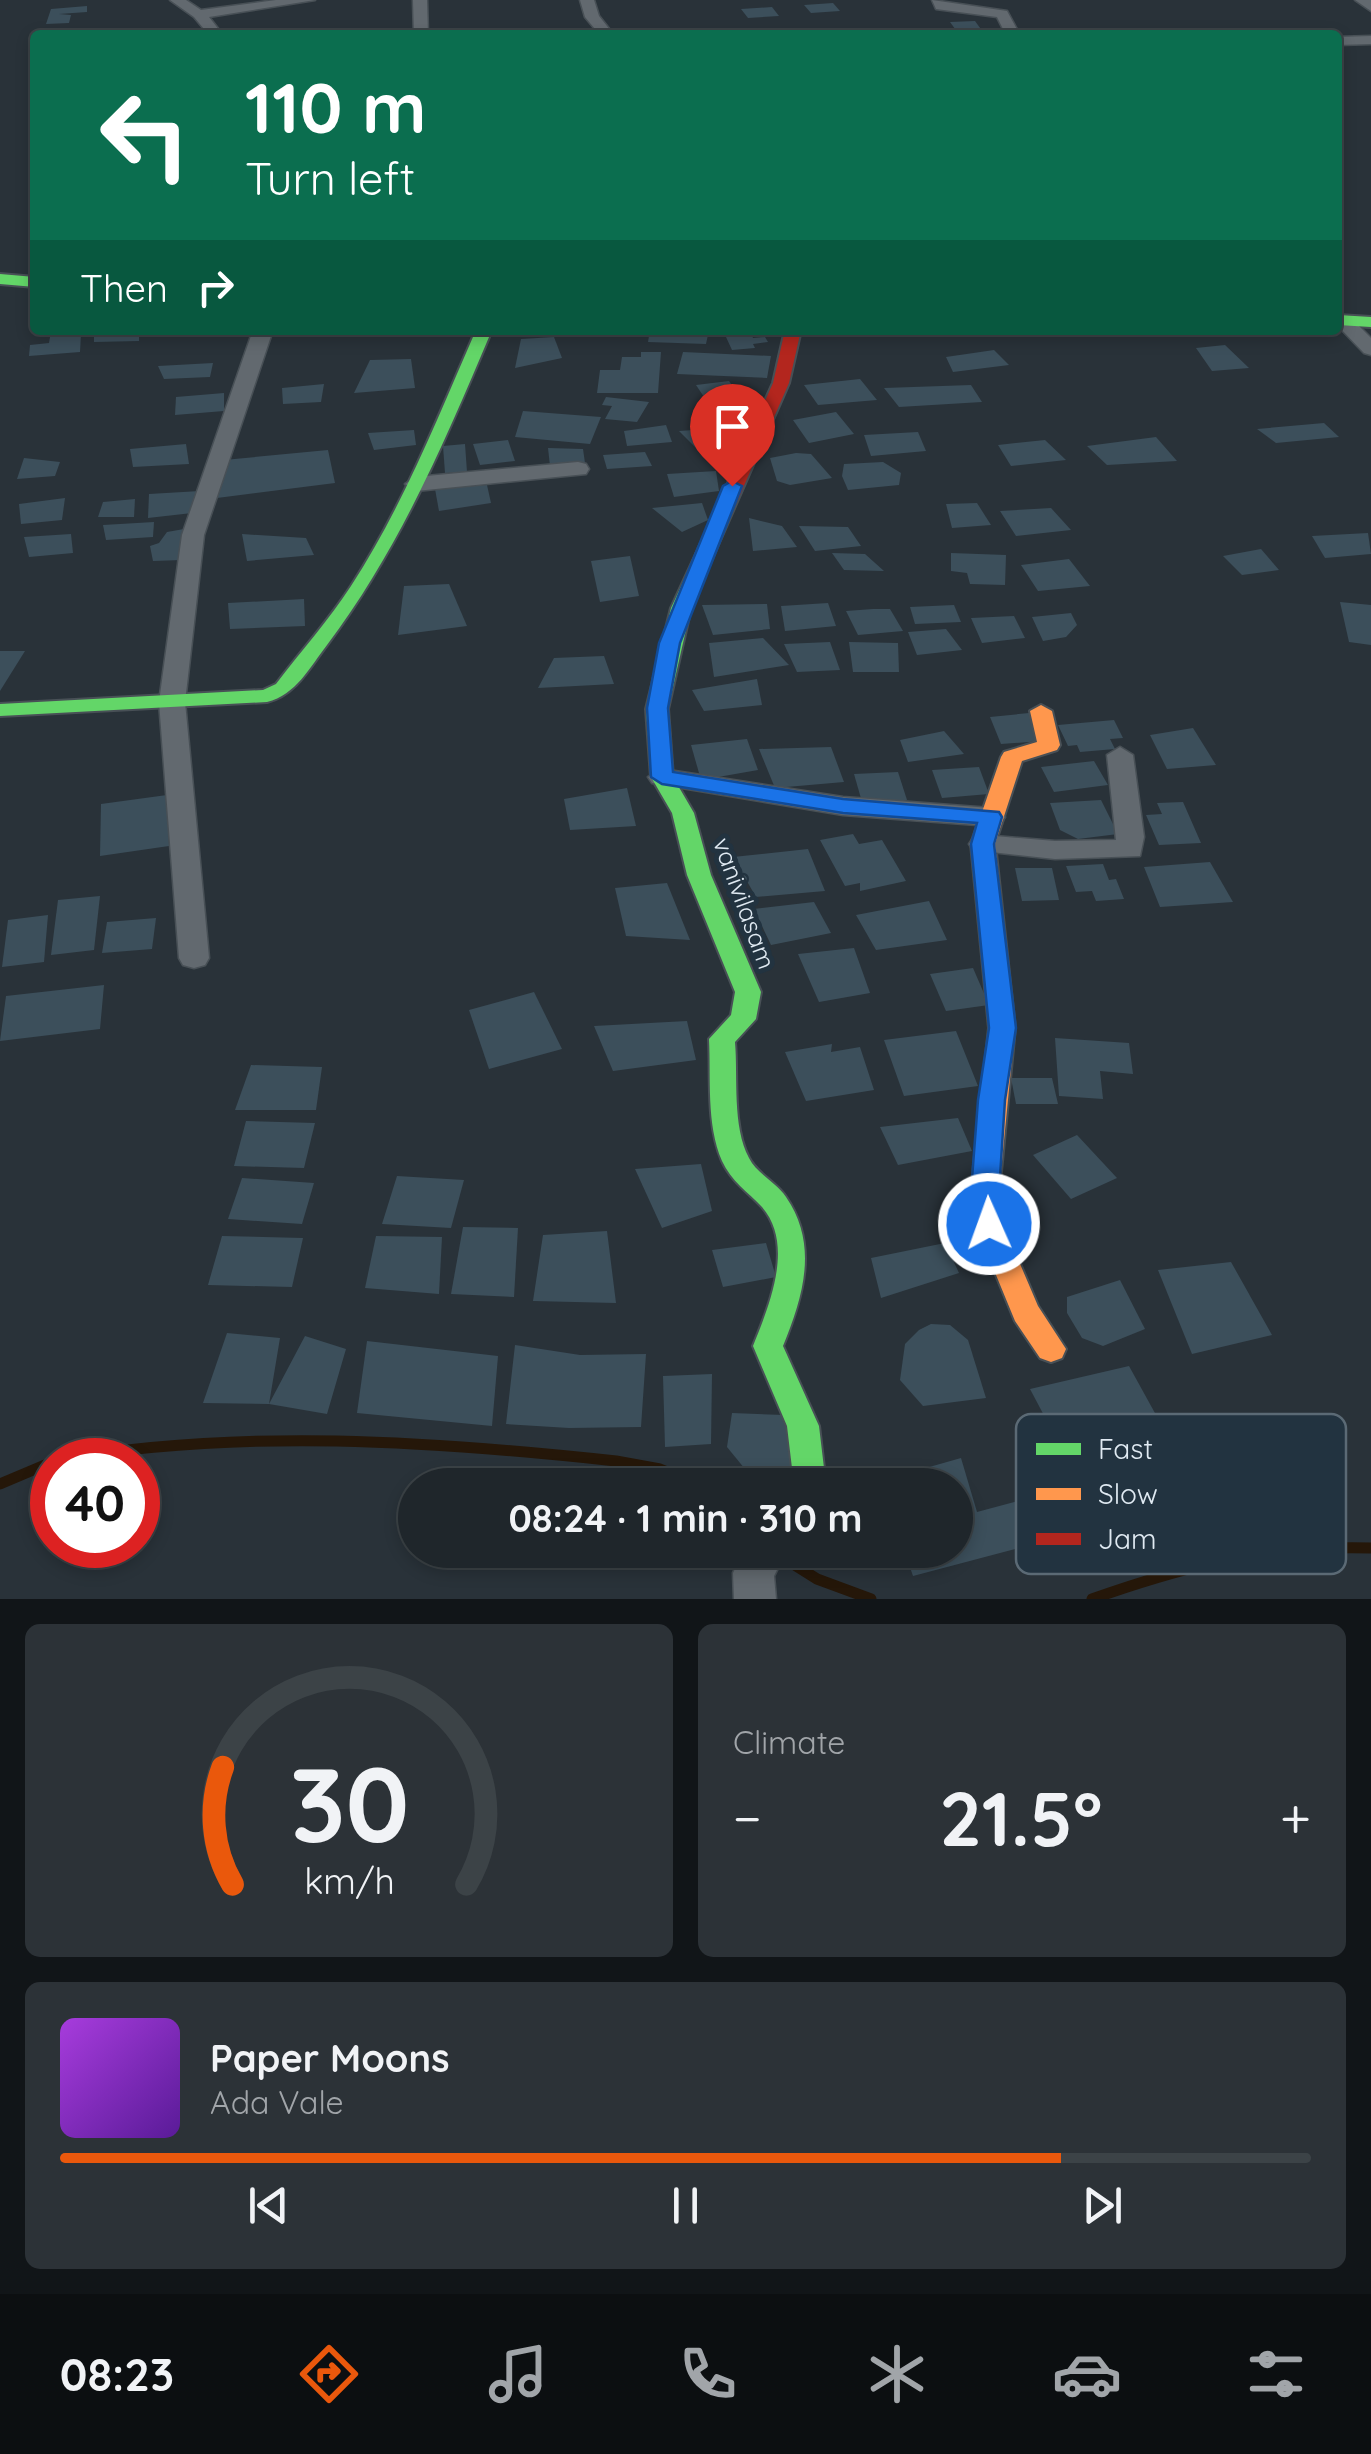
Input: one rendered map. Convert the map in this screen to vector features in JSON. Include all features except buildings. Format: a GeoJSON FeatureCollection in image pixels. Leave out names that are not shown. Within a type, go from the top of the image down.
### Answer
{"type":"FeatureCollection","features":[{"type":"Feature","properties":{"kind":"street"},"geometry":{"type":"LineString","coordinates":[[177,0],[198,14],[212,30]]}},
{"type":"Feature","properties":{"kind":"street"},"geometry":{"type":"LineString","coordinates":[[198,14],[308,0]]}},
{"type":"Feature","properties":{"kind":"street"},"geometry":{"type":"LineString","coordinates":[[420,0],[421,30]]}},
{"type":"Feature","properties":{"kind":"street"},"geometry":{"type":"LineString","coordinates":[[587,0],[592,17],[604,30]]}},
{"type":"Feature","properties":{"kind":"street"},"geometry":{"type":"LineString","coordinates":[[939,0],[941,6],[1002,14],[1010,30]]}},
{"type":"Feature","properties":{"kind":"street"},"geometry":{"type":"LineString","coordinates":[[1362,0],[1371,7]]}},
{"type":"Feature","properties":{"kind":"street"},"geometry":{"type":"LineString","coordinates":[[1342,41],[1371,40]]}},
{"type":"Feature","properties":{"kind":"street"},"geometry":{"type":"LineString","coordinates":[[0,279],[30,282]]}},
{"type":"Feature","properties":{"kind":"street"},"geometry":{"type":"LineString","coordinates":[[1342,320],[1371,322]]}},
{"type":"Feature","properties":{"kind":"street"},"geometry":{"type":"LineString","coordinates":[[1342,322],[1371,349]]}},
{"type":"Feature","properties":{"kind":"street"},"geometry":{"type":"LineString","coordinates":[[194,958],[172,702],[193,536],[261,335]]}},
{"type":"Feature","properties":{"kind":"street"},"geometry":{"type":"LineString","coordinates":[[0,710],[267,696],[292,685],[311,648],[364,580],[450,415],[482,335]]}},
{"type":"Feature","properties":{"kind":"street","name":"vanivilasam"},"geometry":{"type":"LineString","coordinates":[[792,335],[781,384],[741,465],[687,592],[670,643],[657,708],[662,777],[683,813],[699,875],[748,992],[744,1019],[722,1039],[728,1079],[728,1124],[738,1165],[784,1219],[790,1250],[789,1296],[768,1346],[804,1426],[808,1468]]}},
{"type":"Feature","properties":{"kind":"street"},"geometry":{"type":"LineString","coordinates":[[416,484],[578,469]]}},
{"type":"Feature","properties":{"kind":"street"},"geometry":{"type":"LineString","coordinates":[[1041,711],[1049,745],[1012,757],[987,831],[1002,1028],[985,1192],[989,1224],[1026,1312],[1051,1349]]}},
{"type":"Feature","properties":{"kind":"street"},"geometry":{"type":"LineString","coordinates":[[662,777],[987,831],[1055,850],[1130,850],[1132,832],[1119,774],[1120,755]]}},
{"type":"Feature","properties":{"kind":"waterway"},"geometry":{"type":"LineString","coordinates":[[160,1447],[267,1441],[406,1443],[616,1461],[654,1468]]}},
{"type":"Feature","properties":{"kind":"waterway"},"geometry":{"type":"LineString","coordinates":[[0,1484],[30,1471]]}},
{"type":"Feature","properties":{"kind":"waterway"},"geometry":{"type":"LineString","coordinates":[[1346,1548],[1371,1548]]}},
{"type":"Feature","properties":{"kind":"waterway"},"geometry":{"type":"LineString","coordinates":[[800,1568],[817,1579],[871,1599]]}},
{"type":"Feature","properties":{"kind":"waterway"},"geometry":{"type":"LineString","coordinates":[[1092,1599],[1169,1574]]}},
{"type":"Feature","properties":{"kind":"traffic: fast"},"geometry":{"type":"LineString","coordinates":[[0,279],[30,282]]}},
{"type":"Feature","properties":{"kind":"traffic: fast"},"geometry":{"type":"LineString","coordinates":[[1342,320],[1371,322]]}},
{"type":"Feature","properties":{"kind":"traffic: fast"},"geometry":{"type":"LineString","coordinates":[[0,710],[267,696],[283,688],[358,590],[381,551],[429,458],[482,335]]}},
{"type":"Feature","properties":{"kind":"traffic: fast"},"geometry":{"type":"LineString","coordinates":[[705,554],[681,608],[657,709],[662,777],[683,813],[699,875],[748,992],[743,1019],[722,1039],[726,1118],[736,1161],[777,1206],[791,1240],[786,1295],[768,1346],[803,1426],[808,1468]]}},
{"type":"Feature","properties":{"kind":"traffic: slow"},"geometry":{"type":"LineString","coordinates":[[1041,711],[1049,745],[1012,757],[983,844],[1002,1028],[985,1192],[989,1224],[1026,1312],[1051,1349]]}},
{"type":"Feature","properties":{"kind":"traffic: jam"},"geometry":{"type":"LineString","coordinates":[[705,554],[781,383],[792,335]]}},
{"type":"Feature","properties":{"kind":"route"},"geometry":{"type":"LineString","coordinates":[[732,486],[670,643],[657,708],[662,777],[843,806],[991,817],[982,844],[1002,1028],[985,1192],[989,1224]]}}]}
